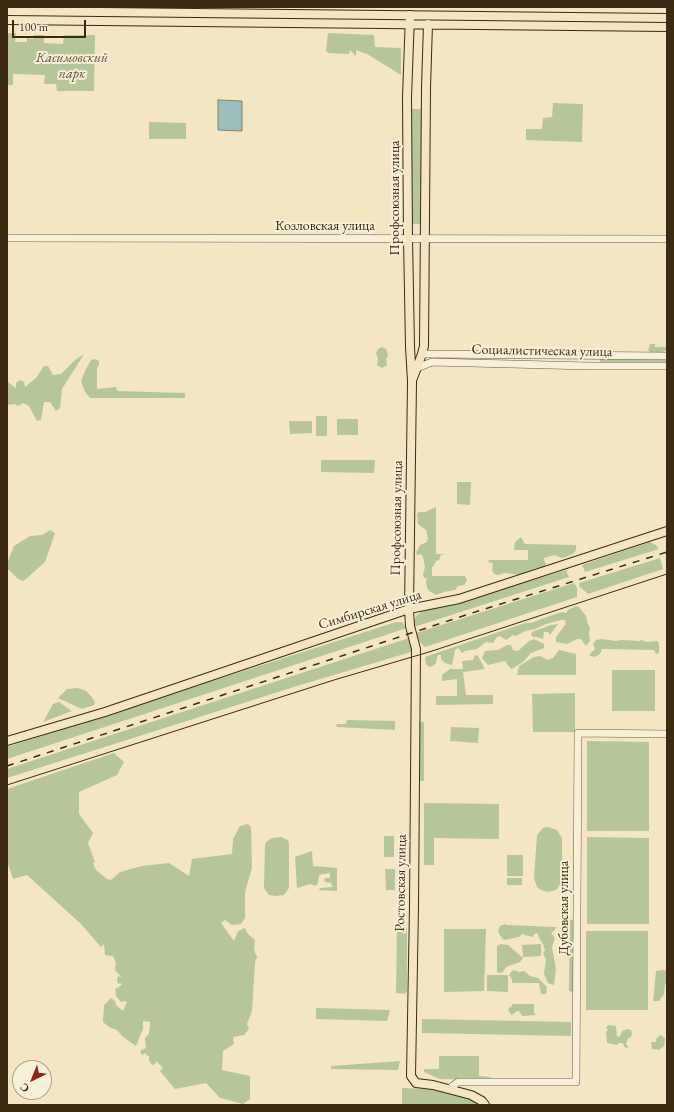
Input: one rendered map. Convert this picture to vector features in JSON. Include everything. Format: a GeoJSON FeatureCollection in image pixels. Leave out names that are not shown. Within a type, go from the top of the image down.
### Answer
{"type":"FeatureCollection","features":[{"type":"Feature","properties":{"kind":"main road"},"geometry":{"type":"LineString","coordinates":[[7,11],[667,18]]}},
{"type":"Feature","properties":{"kind":"main road","name":"Профсоюзная улица"},"geometry":{"type":"LineString","coordinates":[[409,609],[408,563],[412,381],[408,238],[408,97],[410,15]]}},
{"type":"Feature","properties":{"kind":"main road"},"geometry":{"type":"LineString","coordinates":[[7,20],[667,27]]}},
{"type":"Feature","properties":{"kind":"main road","name":"Профсоюзная улица"},"geometry":{"type":"LineString","coordinates":[[412,381],[424,346],[426,88],[428,24]]}},
{"type":"Feature","properties":{"kind":"main road","name":"Симбирская улица"},"geometry":{"type":"LineString","coordinates":[[7,741],[105,712],[409,609],[459,599],[667,531]]}},
{"type":"Feature","properties":{"kind":"main road","name":"Ростовская улица"},"geometry":{"type":"LineString","coordinates":[[409,609],[410,626],[416,649],[414,906],[410,1076],[416,1083],[433,1085],[471,1095],[482,1101],[485,1105]]}},
{"type":"Feature","properties":{"kind":"street","name":"Козловская улица"},"geometry":{"type":"LineString","coordinates":[[7,238],[667,239]]}},
{"type":"Feature","properties":{"kind":"street","name":"Социалистическая улица"},"geometry":{"type":"LineString","coordinates":[[422,354],[667,356]]}},
{"type":"Feature","properties":{"kind":"street","name":"Социалистическая улица"},"geometry":{"type":"LineString","coordinates":[[417,368],[432,362],[589,366],[667,366]]}},
{"type":"Feature","properties":{"kind":"street","name":"Дубовская улица"},"geometry":{"type":"LineString","coordinates":[[449,1089],[458,1082],[576,1082],[578,733],[667,734]]}},
{"type":"Feature","properties":{"kind":"green space","name":"Касимовский парк"},"geometry":{"type":"Polygon","coordinates":[[[7,33],[16,33],[15,42],[27,42],[27,38],[33,39],[34,35],[44,35],[44,43],[63,44],[64,35],[95,35],[94,91],[57,91],[56,84],[44,84],[45,75],[13,74],[13,85],[7,85],[7,33]]]}},
{"type":"Feature","properties":{"kind":"green space"},"geometry":{"type":"Polygon","coordinates":[[[328,33],[374,35],[375,47],[401,48],[401,75],[367,54],[356,50],[356,56],[350,50],[349,54],[329,53],[326,51],[328,33]]]}},
{"type":"Feature","properties":{"kind":"green space"},"geometry":{"type":"Polygon","coordinates":[[[553,103],[583,104],[582,142],[526,140],[526,129],[542,129],[543,118],[552,117],[553,103]]]}},
{"type":"Feature","properties":{"kind":"green space"},"geometry":{"type":"Polygon","coordinates":[[[412,109],[424,109],[423,224],[410,224],[412,109]]]}},
{"type":"Feature","properties":{"kind":"green space"},"geometry":{"type":"Polygon","coordinates":[[[149,122],[186,123],[186,139],[149,139],[149,122]]]}},
{"type":"Feature","properties":{"kind":"green space"},"geometry":{"type":"Polygon","coordinates":[[[650,344],[655,344],[655,347],[667,347],[667,350],[660,353],[651,353],[648,350],[650,344]]]}},
{"type":"Feature","properties":{"kind":"green space"},"geometry":{"type":"Polygon","coordinates":[[[382,347],[386,349],[388,355],[386,359],[387,365],[382,368],[377,365],[378,359],[376,353],[378,349],[382,347]]]}},
{"type":"Feature","properties":{"kind":"green space"},"geometry":{"type":"Polygon","coordinates":[[[84,354],[62,389],[60,408],[56,411],[50,402],[44,402],[41,420],[37,421],[29,406],[23,403],[18,406],[15,404],[7,405],[7,380],[16,388],[16,383],[20,380],[24,382],[25,387],[36,378],[44,366],[48,366],[53,375],[61,374],[75,360],[84,354]]]}},
{"type":"Feature","properties":{"kind":"green space"},"geometry":{"type":"Polygon","coordinates":[[[94,359],[99,361],[97,368],[97,389],[116,387],[117,391],[185,393],[185,398],[90,398],[85,392],[81,381],[91,360],[94,359]]]}},
{"type":"Feature","properties":{"kind":"green space"},"geometry":{"type":"Polygon","coordinates":[[[600,359],[667,359],[667,363],[600,362],[600,359]]]}},
{"type":"Feature","properties":{"kind":"green space"},"geometry":{"type":"Polygon","coordinates":[[[316,416],[327,416],[327,436],[316,436],[316,416]]]}},
{"type":"Feature","properties":{"kind":"green space"},"geometry":{"type":"Polygon","coordinates":[[[337,419],[358,419],[358,435],[337,435],[337,419]]]}},
{"type":"Feature","properties":{"kind":"green space"},"geometry":{"type":"Polygon","coordinates":[[[289,421],[312,421],[312,433],[290,434],[289,421]]]}},
{"type":"Feature","properties":{"kind":"green space"},"geometry":{"type":"Polygon","coordinates":[[[321,460],[375,460],[374,473],[321,472],[321,460]]]}},
{"type":"Feature","properties":{"kind":"green space"},"geometry":{"type":"Polygon","coordinates":[[[457,482],[471,482],[470,505],[457,504],[457,482]]]}},
{"type":"Feature","properties":{"kind":"green space"},"geometry":{"type":"Polygon","coordinates":[[[436,507],[436,554],[445,554],[441,555],[439,560],[436,561],[432,567],[432,576],[465,576],[467,581],[464,585],[458,586],[455,590],[436,595],[427,588],[427,578],[424,578],[423,575],[425,567],[423,557],[421,554],[417,555],[416,553],[420,545],[427,542],[428,538],[426,530],[418,524],[417,514],[436,507]]]}},
{"type":"Feature","properties":{"kind":"green space"},"geometry":{"type":"Polygon","coordinates":[[[50,530],[55,533],[45,562],[26,579],[22,581],[17,578],[7,568],[7,564],[14,546],[30,536],[42,535],[50,530]]]}},
{"type":"Feature","properties":{"kind":"green space"},"geometry":{"type":"Polygon","coordinates":[[[521,537],[526,544],[576,545],[576,550],[573,554],[562,558],[554,555],[544,558],[546,564],[541,569],[536,568],[520,575],[505,573],[498,575],[494,574],[492,570],[493,564],[488,562],[489,560],[528,560],[528,550],[514,550],[515,542],[521,537]]]}},
{"type":"Feature","properties":{"kind":"green space"},"geometry":{"type":"Polygon","coordinates":[[[650,542],[656,545],[659,549],[585,572],[582,565],[650,542]]]}},
{"type":"Feature","properties":{"kind":"green space"},"geometry":{"type":"Polygon","coordinates":[[[660,558],[663,569],[588,594],[579,586],[579,583],[660,558]]]}},
{"type":"Feature","properties":{"kind":"green space"},"geometry":{"type":"Polygon","coordinates":[[[566,570],[569,577],[414,627],[413,623],[417,615],[423,611],[457,603],[566,570]]]}},
{"type":"Feature","properties":{"kind":"green space"},"geometry":{"type":"Polygon","coordinates":[[[574,583],[577,588],[577,597],[425,647],[420,642],[416,633],[574,583]]]}},
{"type":"Feature","properties":{"kind":"green space"},"geometry":{"type":"Polygon","coordinates":[[[576,606],[579,607],[586,616],[590,628],[590,641],[586,646],[581,639],[577,639],[567,644],[556,642],[556,637],[566,624],[565,620],[561,620],[525,631],[516,636],[513,635],[506,640],[500,636],[497,637],[493,643],[486,642],[477,649],[462,653],[458,648],[455,650],[452,665],[445,663],[441,659],[441,655],[438,655],[436,663],[433,666],[429,667],[426,664],[425,657],[525,623],[531,623],[558,613],[566,613],[568,610],[576,606]]]}},
{"type":"Feature","properties":{"kind":"green space"},"geometry":{"type":"Polygon","coordinates":[[[396,622],[402,622],[407,628],[7,759],[7,747],[396,622]]]}},
{"type":"Feature","properties":{"kind":"green space"},"geometry":{"type":"Polygon","coordinates":[[[558,624],[550,635],[548,632],[544,632],[543,639],[533,637],[531,635],[532,632],[558,624]]]}},
{"type":"Feature","properties":{"kind":"green space"},"geometry":{"type":"Polygon","coordinates":[[[409,638],[412,646],[411,652],[297,686],[7,778],[7,769],[409,638]]]}},
{"type":"Feature","properties":{"kind":"green space"},"geometry":{"type":"Polygon","coordinates":[[[534,639],[544,644],[544,648],[531,653],[523,662],[512,669],[505,661],[488,665],[482,658],[485,651],[498,650],[507,645],[511,645],[513,650],[518,651],[529,641],[534,639]]]}},
{"type":"Feature","properties":{"kind":"green space"},"geometry":{"type":"Polygon","coordinates":[[[602,639],[616,641],[658,641],[659,653],[656,654],[654,650],[602,649],[600,654],[595,657],[589,655],[595,649],[593,644],[596,640],[602,639]]]}},
{"type":"Feature","properties":{"kind":"green space"},"geometry":{"type":"Polygon","coordinates":[[[559,650],[576,654],[576,675],[517,675],[519,666],[534,657],[540,656],[548,660],[553,658],[559,650]]]}},
{"type":"Feature","properties":{"kind":"green space"},"geometry":{"type":"Polygon","coordinates":[[[475,655],[478,656],[485,669],[463,672],[466,695],[493,695],[493,704],[436,705],[436,696],[457,696],[457,679],[442,681],[442,675],[450,669],[463,669],[462,661],[473,660],[475,655]]]}},
{"type":"Feature","properties":{"kind":"green space"},"geometry":{"type":"Polygon","coordinates":[[[612,670],[655,670],[655,711],[612,711],[612,670]]]}},
{"type":"Feature","properties":{"kind":"green space"},"geometry":{"type":"Polygon","coordinates":[[[78,688],[86,691],[91,696],[95,702],[94,705],[82,709],[58,698],[67,689],[78,688]]]}},
{"type":"Feature","properties":{"kind":"green space"},"geometry":{"type":"Polygon","coordinates":[[[575,693],[575,732],[533,732],[532,694],[575,693]]]}},
{"type":"Feature","properties":{"kind":"green space"},"geometry":{"type":"Polygon","coordinates":[[[59,702],[72,711],[43,722],[53,704],[59,702]]]}},
{"type":"Feature","properties":{"kind":"green space"},"geometry":{"type":"Polygon","coordinates":[[[347,720],[395,721],[395,730],[337,727],[336,724],[346,724],[347,720]]]}},
{"type":"Feature","properties":{"kind":"green space"},"geometry":{"type":"Polygon","coordinates":[[[418,722],[424,722],[424,781],[418,781],[418,722]]]}},
{"type":"Feature","properties":{"kind":"green space"},"geometry":{"type":"Polygon","coordinates":[[[451,727],[479,728],[478,743],[450,741],[451,727]]]}},
{"type":"Feature","properties":{"kind":"green space"},"geometry":{"type":"Polygon","coordinates":[[[587,741],[649,742],[649,831],[587,831],[587,741]]]}},
{"type":"Feature","properties":{"kind":"green space"},"geometry":{"type":"Polygon","coordinates":[[[114,753],[124,762],[117,775],[79,792],[79,814],[93,833],[88,843],[95,862],[93,863],[96,870],[107,879],[111,880],[120,872],[142,866],[169,863],[189,876],[192,859],[232,854],[233,839],[240,826],[248,824],[251,827],[252,868],[245,892],[245,918],[241,924],[232,925],[225,920],[221,923],[234,941],[238,931],[245,928],[248,934],[255,940],[254,950],[257,957],[255,962],[252,1011],[247,1024],[249,1029],[244,1035],[233,1037],[234,1044],[223,1051],[222,1070],[250,1076],[250,1099],[243,1104],[220,1098],[206,1083],[175,1089],[160,1071],[163,1068],[156,1061],[155,1064],[152,1065],[149,1061],[149,1056],[146,1055],[146,1053],[142,1055],[140,1051],[146,1048],[145,1038],[149,1034],[150,1022],[143,1021],[143,1029],[136,1046],[122,1036],[117,1030],[109,1027],[103,1022],[104,1005],[111,998],[123,1011],[127,1002],[121,1002],[116,996],[115,989],[122,984],[118,984],[118,976],[121,977],[115,970],[116,963],[113,956],[105,955],[104,944],[101,947],[81,924],[27,875],[13,879],[7,861],[7,789],[114,753]]]}},
{"type":"Feature","properties":{"kind":"green space"},"geometry":{"type":"Polygon","coordinates":[[[424,803],[499,804],[499,839],[434,838],[434,865],[424,865],[424,803]]]}},
{"type":"Feature","properties":{"kind":"green space"},"geometry":{"type":"Polygon","coordinates":[[[548,827],[557,830],[562,838],[562,882],[556,890],[548,892],[537,887],[534,878],[537,835],[543,828],[548,827]]]}},
{"type":"Feature","properties":{"kind":"green space"},"geometry":{"type":"Polygon","coordinates":[[[384,836],[394,836],[394,857],[384,857],[384,836]]]}},
{"type":"Feature","properties":{"kind":"green space"},"geometry":{"type":"Polygon","coordinates":[[[281,837],[288,840],[289,844],[289,888],[284,895],[269,895],[264,888],[265,845],[266,842],[272,838],[281,837]]]}},
{"type":"Feature","properties":{"kind":"green space"},"geometry":{"type":"Polygon","coordinates":[[[587,837],[649,838],[649,924],[587,924],[587,837]]]}},
{"type":"Feature","properties":{"kind":"green space"},"geometry":{"type":"Polygon","coordinates":[[[312,851],[313,866],[337,868],[337,891],[319,890],[320,888],[333,887],[330,882],[328,883],[324,881],[325,878],[330,878],[330,873],[319,875],[316,886],[310,884],[297,888],[295,857],[312,851]]]}},
{"type":"Feature","properties":{"kind":"green space"},"geometry":{"type":"Polygon","coordinates":[[[507,855],[523,855],[523,876],[507,876],[507,855]]]}},
{"type":"Feature","properties":{"kind":"green space"},"geometry":{"type":"Polygon","coordinates":[[[385,869],[395,869],[395,890],[386,890],[385,869]]]}},
{"type":"Feature","properties":{"kind":"green space"},"geometry":{"type":"Polygon","coordinates":[[[507,878],[522,878],[522,885],[507,885],[507,878]]]}},
{"type":"Feature","properties":{"kind":"green space"},"geometry":{"type":"Polygon","coordinates":[[[562,919],[574,920],[574,992],[569,991],[570,923],[560,922],[562,919]]]}},
{"type":"Feature","properties":{"kind":"green space"},"geometry":{"type":"Polygon","coordinates":[[[403,923],[407,928],[407,991],[405,994],[396,993],[397,924],[403,923]]]}},
{"type":"Feature","properties":{"kind":"green space"},"geometry":{"type":"Polygon","coordinates":[[[505,924],[556,927],[551,933],[555,938],[552,947],[556,969],[554,985],[548,983],[544,974],[546,960],[543,953],[545,950],[538,934],[536,933],[532,937],[522,934],[519,937],[504,940],[498,931],[500,926],[505,924]]]}},
{"type":"Feature","properties":{"kind":"green space"},"geometry":{"type":"Polygon","coordinates":[[[444,929],[486,929],[484,991],[444,992],[444,929]]]}},
{"type":"Feature","properties":{"kind":"green space"},"geometry":{"type":"Polygon","coordinates":[[[586,931],[648,931],[648,1010],[586,1010],[586,931]]]}},
{"type":"Feature","properties":{"kind":"green space"},"geometry":{"type":"Polygon","coordinates":[[[501,944],[508,945],[523,958],[520,962],[506,967],[503,972],[499,973],[497,972],[497,946],[501,944]]]}},
{"type":"Feature","properties":{"kind":"green space"},"geometry":{"type":"Polygon","coordinates":[[[541,944],[541,956],[523,957],[522,945],[541,944]]]}},
{"type":"Feature","properties":{"kind":"green space"},"geometry":{"type":"Polygon","coordinates":[[[514,970],[519,972],[524,971],[530,976],[538,978],[547,987],[546,994],[541,994],[539,983],[512,983],[512,979],[509,975],[514,970]]]}},
{"type":"Feature","properties":{"kind":"green space"},"geometry":{"type":"Polygon","coordinates":[[[656,971],[667,971],[667,983],[665,984],[664,994],[659,1001],[653,1001],[656,971]]]}},
{"type":"Feature","properties":{"kind":"green space"},"geometry":{"type":"Polygon","coordinates":[[[487,975],[508,975],[508,992],[487,991],[487,975]]]}},
{"type":"Feature","properties":{"kind":"green space"},"geometry":{"type":"Polygon","coordinates":[[[512,1004],[534,1004],[534,1013],[536,1015],[522,1016],[519,1011],[517,1011],[511,1015],[508,1009],[512,1006],[512,1004]]]}},
{"type":"Feature","properties":{"kind":"green space"},"geometry":{"type":"Polygon","coordinates":[[[316,1008],[390,1010],[387,1021],[316,1019],[316,1008]]]}},
{"type":"Feature","properties":{"kind":"green space"},"geometry":{"type":"Polygon","coordinates":[[[422,1019],[571,1022],[571,1036],[422,1033],[422,1019]]]}},
{"type":"Feature","properties":{"kind":"green space"},"geometry":{"type":"Polygon","coordinates":[[[608,1025],[616,1026],[617,1037],[620,1036],[622,1031],[627,1029],[631,1030],[631,1037],[628,1038],[626,1044],[629,1048],[624,1047],[623,1043],[619,1043],[617,1045],[607,1043],[606,1032],[608,1030],[606,1028],[608,1025]]]}},
{"type":"Feature","properties":{"kind":"green space"},"geometry":{"type":"Polygon","coordinates":[[[661,1035],[665,1039],[664,1046],[659,1050],[652,1049],[651,1042],[656,1042],[656,1039],[661,1035]]]}},
{"type":"Feature","properties":{"kind":"green space"},"geometry":{"type":"Polygon","coordinates":[[[439,1056],[479,1056],[479,1076],[491,1077],[491,1080],[440,1079],[424,1072],[424,1069],[439,1069],[439,1056]]]}},
{"type":"Feature","properties":{"kind":"green space"},"geometry":{"type":"Polygon","coordinates":[[[400,1061],[398,1070],[331,1069],[331,1066],[400,1061]]]}},
{"type":"Feature","properties":{"kind":"green space"},"geometry":{"type":"Polygon","coordinates":[[[402,1088],[433,1089],[444,1091],[475,1100],[479,1105],[402,1105],[402,1088]]]}},
{"type":"Feature","properties":{"kind":"water"},"geometry":{"type":"Polygon","coordinates":[[[218,100],[242,101],[242,131],[218,130],[218,100]]]}},
{"type":"Feature","properties":{"kind":"tram line"},"geometry":{"type":"LineString","coordinates":[[7,785],[334,680],[429,652],[667,574]]}},
{"type":"Feature","properties":{"kind":"railway"},"geometry":{"type":"LineString","coordinates":[[7,766],[472,613],[667,552]]}}]}
